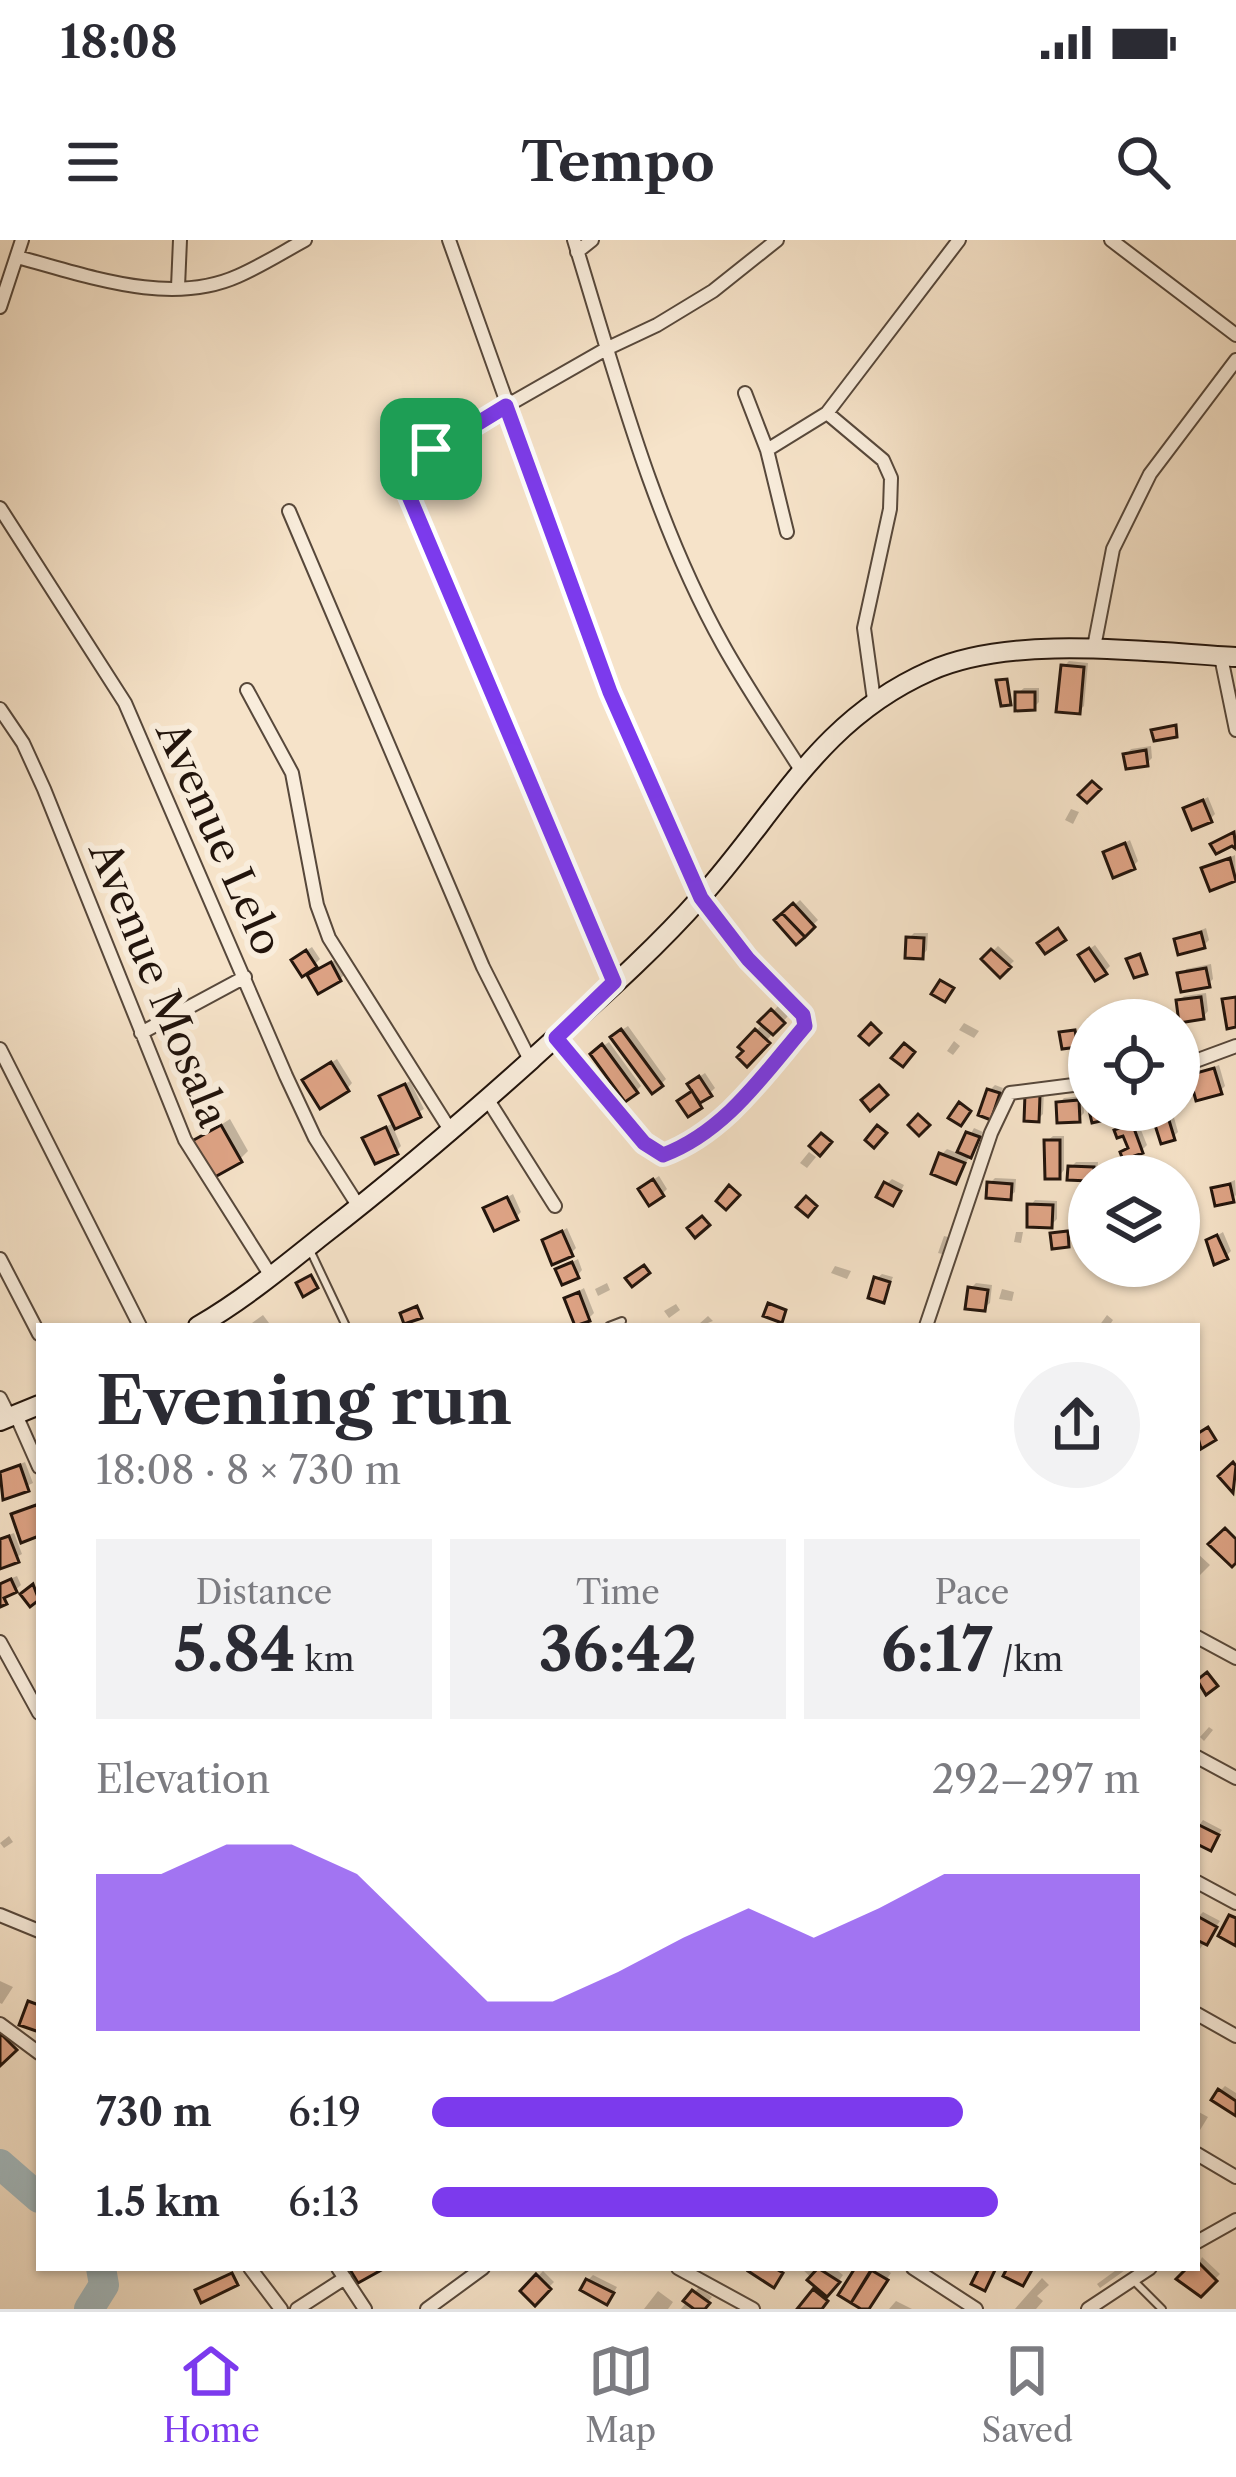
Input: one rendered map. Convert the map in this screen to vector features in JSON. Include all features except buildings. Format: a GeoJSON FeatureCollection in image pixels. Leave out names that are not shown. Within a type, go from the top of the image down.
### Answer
{"type":"FeatureCollection","features":[{"type":"Feature","properties":{"kind":"street"},"geometry":{"type":"LineString","coordinates":[[0,305],[22,240]]}},
{"type":"Feature","properties":{"kind":"street"},"geometry":{"type":"LineString","coordinates":[[178,287],[180,240]]}},
{"type":"Feature","properties":{"kind":"street"},"geometry":{"type":"LineString","coordinates":[[17,257],[117,283],[178,287],[236,277],[286,245],[305,240]]}},
{"type":"Feature","properties":{"kind":"street"},"geometry":{"type":"LineString","coordinates":[[449,240],[610,692],[701,898],[748,959],[794,1004],[805,1026],[732,1112],[680,1149],[663,1155],[652,1151],[556,1038]]}},
{"type":"Feature","properties":{"kind":"street"},"geometry":{"type":"LineString","coordinates":[[592,240],[576,246],[606,349],[676,545],[722,644],[801,770]]}},
{"type":"Feature","properties":{"kind":"street"},"geometry":{"type":"LineString","coordinates":[[614,982],[406,489],[409,471],[431,449],[713,291],[777,240]]}},
{"type":"Feature","properties":{"kind":"street"},"geometry":{"type":"LineString","coordinates":[[767,450],[827,413],[959,240]]}},
{"type":"Feature","properties":{"kind":"street"},"geometry":{"type":"LineString","coordinates":[[1111,240],[1130,245],[1236,335]]}},
{"type":"Feature","properties":{"kind":"street"},"geometry":{"type":"LineString","coordinates":[[1094,647],[1113,548],[1150,474],[1236,360]]}},
{"type":"Feature","properties":{"kind":"street"},"geometry":{"type":"LineString","coordinates":[[745,393],[767,450],[787,532]]}},
{"type":"Feature","properties":{"kind":"street"},"geometry":{"type":"LineString","coordinates":[[827,413],[883,460],[891,478],[890,509],[864,628],[874,700]]}},
{"type":"Feature","properties":{"kind":"street","name":"Avenue Lelo"},"geometry":{"type":"LineString","coordinates":[[0,508],[125,703],[315,1138],[358,1207]]}},
{"type":"Feature","properties":{"kind":"street"},"geometry":{"type":"LineString","coordinates":[[289,511],[483,967],[530,1060]]}},
{"type":"Feature","properties":{"kind":"street"},"geometry":{"type":"LineString","coordinates":[[202,1323],[271,1276],[452,1133],[556,1038],[701,898],[801,770],[874,700],[935,668],[1006,652],[1094,647],[1229,657],[1236,730]]}},
{"type":"Feature","properties":{"kind":"street"},"geometry":{"type":"LineString","coordinates":[[247,690],[292,772],[316,905],[329,938],[452,1133]]}},
{"type":"Feature","properties":{"kind":"street","name":"Avenue Mosala"},"geometry":{"type":"LineString","coordinates":[[0,709],[44,789],[185,1140],[271,1276]]}},
{"type":"Feature","properties":{"kind":"street"},"geometry":{"type":"LineString","coordinates":[[141,1033],[245,977]]}},
{"type":"Feature","properties":{"kind":"street"},"geometry":{"type":"LineString","coordinates":[[1200,1059],[1236,1046]]}},
{"type":"Feature","properties":{"kind":"street"},"geometry":{"type":"LineString","coordinates":[[0,1049],[138,1323]]}},
{"type":"Feature","properties":{"kind":"street"},"geometry":{"type":"LineString","coordinates":[[927,1323],[991,1133],[1010,1093],[1068,1086]]}},
{"type":"Feature","properties":{"kind":"street"},"geometry":{"type":"LineString","coordinates":[[488,1100],[555,1206]]}},
{"type":"Feature","properties":{"kind":"street"},"geometry":{"type":"LineString","coordinates":[[0,1259],[36,1328]]}},
{"type":"Feature","properties":{"kind":"street"},"geometry":{"type":"LineString","coordinates":[[0,1398],[36,1462]]}},
{"type":"Feature","properties":{"kind":"street"},"geometry":{"type":"LineString","coordinates":[[1200,1638],[1236,1658]]}},
{"type":"Feature","properties":{"kind":"street"},"geometry":{"type":"LineString","coordinates":[[0,1642],[36,1708]]}},
{"type":"Feature","properties":{"kind":"street"},"geometry":{"type":"LineString","coordinates":[[1200,1759],[1236,1778]]}},
{"type":"Feature","properties":{"kind":"street"},"geometry":{"type":"LineString","coordinates":[[1200,1884],[1236,1903]]}},
{"type":"Feature","properties":{"kind":"street"},"geometry":{"type":"LineString","coordinates":[[0,1916],[36,1930]]}},
{"type":"Feature","properties":{"kind":"street"},"geometry":{"type":"LineString","coordinates":[[1200,2016],[1236,2036]]}},
{"type":"Feature","properties":{"kind":"street"},"geometry":{"type":"LineString","coordinates":[[0,2024],[36,2051]]}},
{"type":"Feature","properties":{"kind":"street"},"geometry":{"type":"LineString","coordinates":[[1200,2156],[1236,2177]]}},
{"type":"Feature","properties":{"kind":"street"},"geometry":{"type":"LineString","coordinates":[[1200,2240],[1236,2220]]}},
{"type":"Feature","properties":{"kind":"street"},"geometry":{"type":"LineString","coordinates":[[252,2271],[281,2309]]}},
{"type":"Feature","properties":{"kind":"street"},"geometry":{"type":"LineString","coordinates":[[427,2309],[479,2271]]}},
{"type":"Feature","properties":{"kind":"street"},"geometry":{"type":"LineString","coordinates":[[683,2271],[753,2309]]}},
{"type":"Feature","properties":{"kind":"street"},"geometry":{"type":"LineString","coordinates":[[918,2271],[976,2309]]}},
{"type":"Feature","properties":{"kind":"street"},"geometry":{"type":"LineString","coordinates":[[1088,2309],[1144,2271]]}},
{"type":"Feature","properties":{"kind":"street"},"geometry":{"type":"LineString","coordinates":[[297,2309],[341,2273],[365,2309]]}},
{"type":"Feature","properties":{"kind":"lane"},"geometry":{"type":"LineString","coordinates":[[309,1246],[345,1323]]}},
{"type":"Feature","properties":{"kind":"lane"},"geometry":{"type":"LineString","coordinates":[[1132,2279],[1162,2309]]}},
{"type":"Feature","properties":{"kind":"waterway"},"geometry":{"type":"LineString","coordinates":[[0,2164],[36,2195]]}},
{"type":"Feature","properties":{"kind":"waterway"},"geometry":{"type":"LineString","coordinates":[[89,2309],[104,2285],[102,2271]]}},
{"type":"Feature","properties":{"kind":"route"},"geometry":{"type":"LineString","coordinates":[[506,406],[610,692],[701,898],[748,959],[803,1015],[805,1026],[732,1112],[680,1149],[663,1155],[644,1143],[556,1038],[614,982],[406,489],[409,471],[431,449],[506,406]]}}]}
